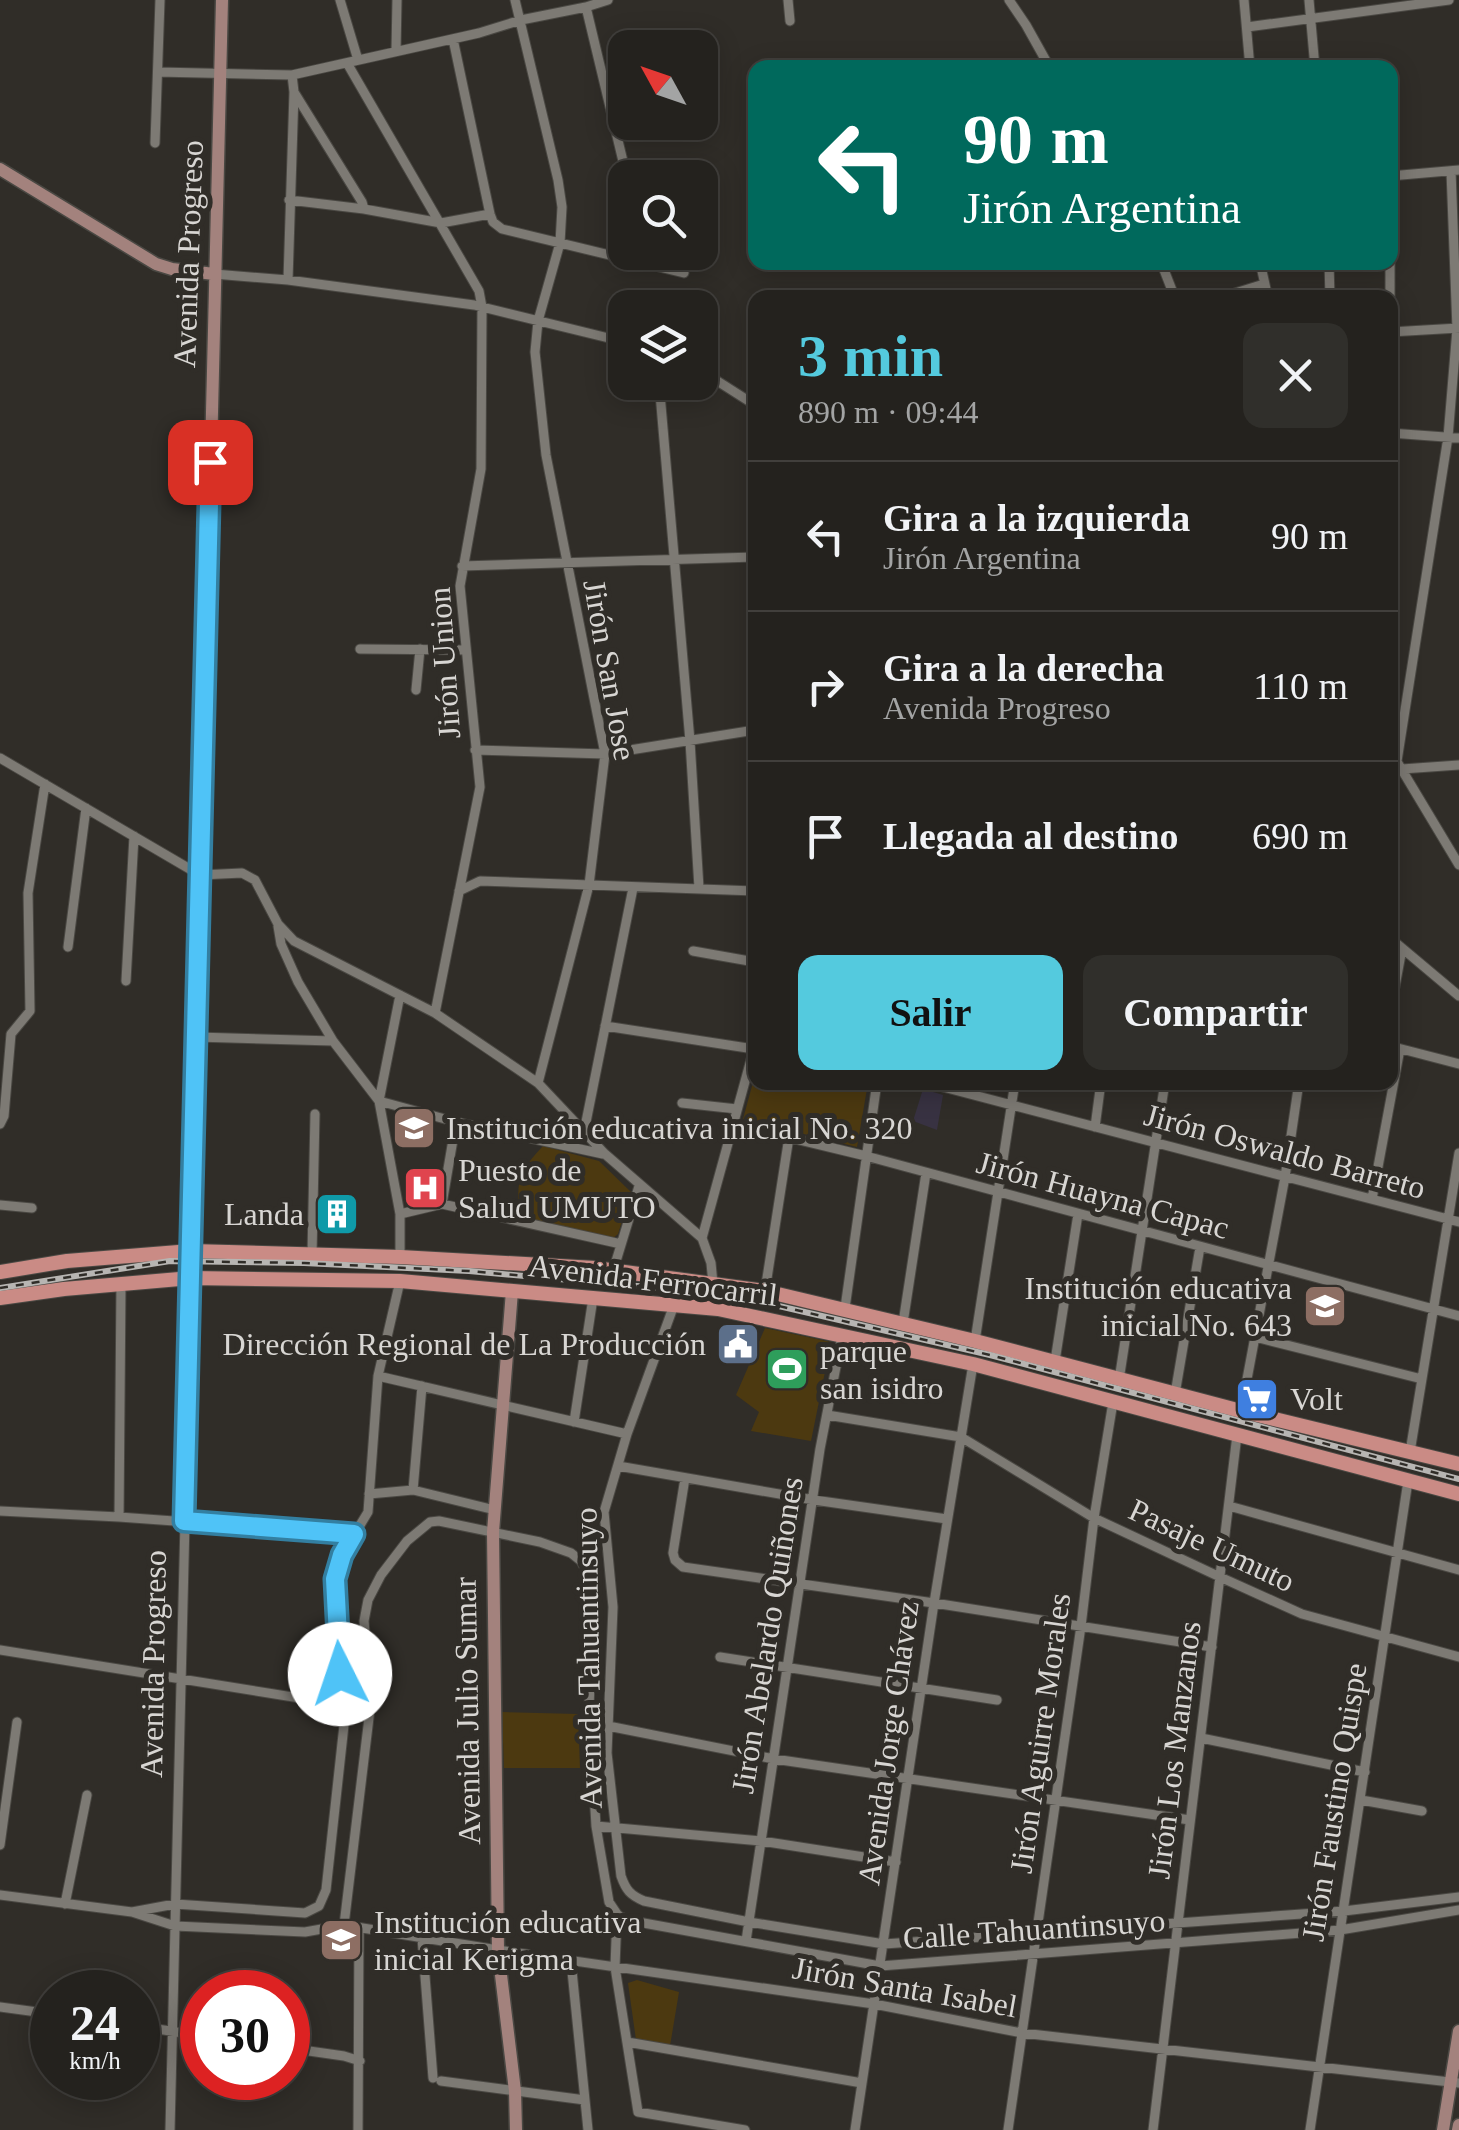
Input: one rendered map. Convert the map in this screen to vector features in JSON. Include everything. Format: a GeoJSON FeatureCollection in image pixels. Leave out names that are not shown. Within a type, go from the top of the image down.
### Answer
{"type":"FeatureCollection","features":[{"type":"Feature","properties":{"kind":"main road","name":"Avenida Ferrocarril"},"geometry":{"type":"LineString","coordinates":[[0,1272],[67,1261],[191,1251],[612,1271],[765,1290],[1459,1464]]}},
{"type":"Feature","properties":{"kind":"main road","name":"Avenida Ferrocarril"},"geometry":{"type":"LineString","coordinates":[[0,1298],[190,1278],[400,1281],[718,1309],[973,1364],[1459,1494]]}},
{"type":"Feature","properties":{"kind":"street"},"geometry":{"type":"LineString","coordinates":[[155,143],[160,0]]}},
{"type":"Feature","properties":{"kind":"street","name":"Avenida Progreso"},"geometry":{"type":"LineString","coordinates":[[170,2130],[222,0]]}},
{"type":"Feature","properties":{"kind":"street"},"geometry":{"type":"LineString","coordinates":[[340,0],[353,61],[479,291],[482,307]]}},
{"type":"Feature","properties":{"kind":"street"},"geometry":{"type":"LineString","coordinates":[[396,51],[398,0]]}},
{"type":"Feature","properties":{"kind":"street","name":"Jirón San Jose"},"geometry":{"type":"LineString","coordinates":[[516,0],[562,207],[560,243],[538,321],[535,352],[546,456],[605,754],[589,885],[538,1083]]}},
{"type":"Feature","properties":{"kind":"street"},"geometry":{"type":"LineString","coordinates":[[158,72],[292,75],[608,0]]}},
{"type":"Feature","properties":{"kind":"street"},"geometry":{"type":"LineString","coordinates":[[788,0],[790,21]]}},
{"type":"Feature","properties":{"kind":"street"},"geometry":{"type":"LineString","coordinates":[[1009,0],[1046,60]]}},
{"type":"Feature","properties":{"kind":"street"},"geometry":{"type":"LineString","coordinates":[[1244,0],[1249,60]]}},
{"type":"Feature","properties":{"kind":"street"},"geometry":{"type":"LineString","coordinates":[[1309,0],[1315,60]]}},
{"type":"Feature","properties":{"kind":"street"},"geometry":{"type":"LineString","coordinates":[[1246,28],[1372,4],[1450,0]]}},
{"type":"Feature","properties":{"kind":"street"},"geometry":{"type":"LineString","coordinates":[[586,7],[624,160]]}},
{"type":"Feature","properties":{"kind":"street"},"geometry":{"type":"LineString","coordinates":[[454,39],[490,214],[496,226],[608,252]]}},
{"type":"Feature","properties":{"kind":"street"},"geometry":{"type":"LineString","coordinates":[[288,280],[292,75]]}},
{"type":"Feature","properties":{"kind":"street"},"geometry":{"type":"LineString","coordinates":[[294,92],[364,209]]}},
{"type":"Feature","properties":{"kind":"street"},"geometry":{"type":"LineString","coordinates":[[0,169],[156,264],[172,269],[288,280],[482,307],[608,338]]}},
{"type":"Feature","properties":{"kind":"street"},"geometry":{"type":"LineString","coordinates":[[1398,174],[1455,171],[1458,328],[1454,438],[1399,765],[1459,865]]}},
{"type":"Feature","properties":{"kind":"street"},"geometry":{"type":"LineString","coordinates":[[290,200],[440,223],[490,214]]}},
{"type":"Feature","properties":{"kind":"street"},"geometry":{"type":"LineString","coordinates":[[674,270],[684,273]]}},
{"type":"Feature","properties":{"kind":"street"},"geometry":{"type":"LineString","coordinates":[[1261,270],[1266,290]]}},
{"type":"Feature","properties":{"kind":"street"},"geometry":{"type":"LineString","coordinates":[[1245,290],[1264,284]]}},
{"type":"Feature","properties":{"kind":"street","name":"Jirón Union"},"geometry":{"type":"LineString","coordinates":[[435,1013],[480,787],[460,586],[480,468],[482,307]]}},
{"type":"Feature","properties":{"kind":"street"},"geometry":{"type":"LineString","coordinates":[[1398,332],[1458,328]]}},
{"type":"Feature","properties":{"kind":"street"},"geometry":{"type":"LineString","coordinates":[[718,381],[748,401]]}},
{"type":"Feature","properties":{"kind":"street"},"geometry":{"type":"LineString","coordinates":[[661,400],[699,888]]}},
{"type":"Feature","properties":{"kind":"street"},"geometry":{"type":"LineString","coordinates":[[1398,434],[1454,438]]}},
{"type":"Feature","properties":{"kind":"street"},"geometry":{"type":"LineString","coordinates":[[462,566],[748,556]]}},
{"type":"Feature","properties":{"kind":"street"},"geometry":{"type":"LineString","coordinates":[[360,649],[466,650]]}},
{"type":"Feature","properties":{"kind":"street"},"geometry":{"type":"LineString","coordinates":[[416,690],[420,649]]}},
{"type":"Feature","properties":{"kind":"street"},"geometry":{"type":"LineString","coordinates":[[475,750],[605,754],[748,731]]}},
{"type":"Feature","properties":{"kind":"street"},"geometry":{"type":"LineString","coordinates":[[0,758],[200,875],[248,875],[278,924],[294,941],[435,1013],[538,1083],[605,1154],[702,1238],[713,1284]]}},
{"type":"Feature","properties":{"kind":"street"},"geometry":{"type":"LineString","coordinates":[[1399,765],[1459,765]]}},
{"type":"Feature","properties":{"kind":"street"},"geometry":{"type":"LineString","coordinates":[[0,1124],[12,1034],[30,1011],[28,893],[45,784]]}},
{"type":"Feature","properties":{"kind":"street"},"geometry":{"type":"LineString","coordinates":[[68,947],[86,808]]}},
{"type":"Feature","properties":{"kind":"street"},"geometry":{"type":"LineString","coordinates":[[126,982],[134,836]]}},
{"type":"Feature","properties":{"kind":"street"},"geometry":{"type":"LineString","coordinates":[[459,891],[480,881],[748,891]]}},
{"type":"Feature","properties":{"kind":"street"},"geometry":{"type":"LineString","coordinates":[[584,1132],[633,888]]}},
{"type":"Feature","properties":{"kind":"street"},"geometry":{"type":"LineString","coordinates":[[278,924],[281,944],[298,982],[333,1041],[379,1101],[605,1154]]}},
{"type":"Feature","properties":{"kind":"street"},"geometry":{"type":"LineString","coordinates":[[1398,945],[1459,996]]}},
{"type":"Feature","properties":{"kind":"street"},"geometry":{"type":"LineString","coordinates":[[1398,968],[1402,948]]}},
{"type":"Feature","properties":{"kind":"street"},"geometry":{"type":"LineString","coordinates":[[693,951],[748,961]]}},
{"type":"Feature","properties":{"kind":"street"},"geometry":{"type":"LineString","coordinates":[[400,996],[379,1101],[400,1214],[400,1258]]}},
{"type":"Feature","properties":{"kind":"street"},"geometry":{"type":"LineString","coordinates":[[605,1026],[748,1046]]}},
{"type":"Feature","properties":{"kind":"street"},"geometry":{"type":"LineString","coordinates":[[196,1037],[333,1041]]}},
{"type":"Feature","properties":{"kind":"street"},"geometry":{"type":"LineString","coordinates":[[1398,1049],[1459,1064]]}},
{"type":"Feature","properties":{"kind":"street"},"geometry":{"type":"LineString","coordinates":[[702,1238],[748,1070]]}},
{"type":"Feature","properties":{"kind":"street"},"geometry":{"type":"LineString","coordinates":[[845,1308],[876,1090]]}},
{"type":"Feature","properties":{"kind":"street","name":"Jirón Oswaldo Barreto"},"geometry":{"type":"LineString","coordinates":[[960,1090],[1454,1220]]}},
{"type":"Feature","properties":{"kind":"street"},"geometry":{"type":"LineString","coordinates":[[975,1341],[1014,1090]]}},
{"type":"Feature","properties":{"kind":"street"},"geometry":{"type":"LineString","coordinates":[[1095,1127],[1100,1090]]}},
{"type":"Feature","properties":{"kind":"street"},"geometry":{"type":"LineString","coordinates":[[1118,1380],[1164,1090]]}},
{"type":"Feature","properties":{"kind":"street"},"geometry":{"type":"LineString","coordinates":[[1242,1411],[1298,1090]]}},
{"type":"Feature","properties":{"kind":"street"},"geometry":{"type":"LineString","coordinates":[[1372,1199],[1389,1090]]}},
{"type":"Feature","properties":{"kind":"street"},"geometry":{"type":"LineString","coordinates":[[682,1103],[738,1109]]}},
{"type":"Feature","properties":{"kind":"street"},"geometry":{"type":"LineString","coordinates":[[312,1254],[315,1114]]}},
{"type":"Feature","properties":{"kind":"street"},"geometry":{"type":"LineString","coordinates":[[442,1204],[456,1122]]}},
{"type":"Feature","properties":{"kind":"street","name":"Jirón Huayna Capac"},"geometry":{"type":"LineString","coordinates":[[734,1124],[1459,1316]]}},
{"type":"Feature","properties":{"kind":"street"},"geometry":{"type":"LineString","coordinates":[[765,1290],[789,1137]]}},
{"type":"Feature","properties":{"kind":"street"},"geometry":{"type":"LineString","coordinates":[[1410,1452],[1433,1310],[1454,1220],[1459,1153]]}},
{"type":"Feature","properties":{"kind":"street"},"geometry":{"type":"LineString","coordinates":[[903,1323],[926,1173]]}},
{"type":"Feature","properties":{"kind":"street"},"geometry":{"type":"LineString","coordinates":[[612,1271],[640,1186]]}},
{"type":"Feature","properties":{"kind":"street"},"geometry":{"type":"LineString","coordinates":[[400,1214],[442,1204],[621,1244]]}},
{"type":"Feature","properties":{"kind":"street"},"geometry":{"type":"LineString","coordinates":[[0,1205],[32,1208]]}},
{"type":"Feature","properties":{"kind":"street"},"geometry":{"type":"LineString","coordinates":[[1055,1361],[1078,1214]]}},
{"type":"Feature","properties":{"kind":"street"},"geometry":{"type":"LineString","coordinates":[[1175,1394],[1200,1247]]}},
{"type":"Feature","properties":{"kind":"street"},"geometry":{"type":"LineString","coordinates":[[132,1912],[175,1904],[304,1914],[319,1906],[326,1890],[345,1716],[335,1579],[342,1555],[368,1512],[378,1376],[400,1281]]}},
{"type":"Feature","properties":{"kind":"street"},"geometry":{"type":"LineString","coordinates":[[119,1516],[120,1284]]}},
{"type":"Feature","properties":{"kind":"street","name":"Avenida Julio Sumar"},"geometry":{"type":"LineString","coordinates":[[512,1291],[493,1532],[498,1950],[516,2130]]}},
{"type":"Feature","properties":{"kind":"street"},"geometry":{"type":"LineString","coordinates":[[574,1422],[593,1298]]}},
{"type":"Feature","properties":{"kind":"street","name":"Avenida Tahuantinsuyo"},"geometry":{"type":"LineString","coordinates":[[633,1896],[621,1876],[607,1753],[613,1607],[604,1512],[674,1306]]}},
{"type":"Feature","properties":{"kind":"street","name":"Jirón Abelardo Quiñones"},"geometry":{"type":"LineString","coordinates":[[746,1941],[842,1336]]}},
{"type":"Feature","properties":{"kind":"street"},"geometry":{"type":"LineString","coordinates":[[1255,1338],[1422,1378]]}},
{"type":"Feature","properties":{"kind":"street","name":"Avenida Jorge Chávez"},"geometry":{"type":"LineString","coordinates":[[856,2130],[973,1364]]}},
{"type":"Feature","properties":{"kind":"street"},"geometry":{"type":"LineString","coordinates":[[378,1376],[628,1434]]}},
{"type":"Feature","properties":{"kind":"street"},"geometry":{"type":"LineString","coordinates":[[413,1490],[422,1386]]}},
{"type":"Feature","properties":{"kind":"street","name":"Jirón Aguirre Morales"},"geometry":{"type":"LineString","coordinates":[[1008,2130],[1113,1402]]}},
{"type":"Feature","properties":{"kind":"street"},"geometry":{"type":"LineString","coordinates":[[827,1415],[961,1437]]}},
{"type":"Feature","properties":{"kind":"street","name":"Jirón Los Manzanos"},"geometry":{"type":"LineString","coordinates":[[1153,2130],[1237,1435]]}},
{"type":"Feature","properties":{"kind":"street","name":"Pasaje Umuto"},"geometry":{"type":"LineString","coordinates":[[961,1437],[1094,1518],[1302,1614],[1459,1657]]}},
{"type":"Feature","properties":{"kind":"street"},"geometry":{"type":"LineString","coordinates":[[618,1466],[947,1519]]}},
{"type":"Feature","properties":{"kind":"street"},"geometry":{"type":"LineString","coordinates":[[685,1478],[673,1553],[683,1567],[1212,1647]]}},
{"type":"Feature","properties":{"kind":"street","name":"Jirón Faustino Quispe"},"geometry":{"type":"LineString","coordinates":[[1310,2130],[1408,1480]]}},
{"type":"Feature","properties":{"kind":"street"},"geometry":{"type":"LineString","coordinates":[[370,1494],[413,1490],[494,1510]]}},
{"type":"Feature","properties":{"kind":"street"},"geometry":{"type":"LineString","coordinates":[[1229,1506],[1459,1570]]}},
{"type":"Feature","properties":{"kind":"street"},"geometry":{"type":"LineString","coordinates":[[0,1512],[119,1516],[354,1534]]}},
{"type":"Feature","properties":{"kind":"street"},"geometry":{"type":"LineString","coordinates":[[0,1895],[132,1912],[175,1926],[305,1932],[344,1925],[371,1701],[364,1621],[368,1600],[380,1575],[407,1541],[430,1522],[540,1542],[571,1553],[580,1561],[586,1570],[594,1606],[589,1708],[596,1826],[609,1902],[617,1914],[616,1967],[638,2112],[746,2130]]}},
{"type":"Feature","properties":{"kind":"street"},"geometry":{"type":"LineString","coordinates":[[0,1650],[344,1705]]}},
{"type":"Feature","properties":{"kind":"street"},"geometry":{"type":"LineString","coordinates":[[720,1656],[997,1700]]}},
{"type":"Feature","properties":{"kind":"street"},"geometry":{"type":"LineString","coordinates":[[0,1845],[17,1722]]}},
{"type":"Feature","properties":{"kind":"street"},"geometry":{"type":"LineString","coordinates":[[608,1726],[774,1759],[1190,1820]]}},
{"type":"Feature","properties":{"kind":"street"},"geometry":{"type":"LineString","coordinates":[[1200,1738],[1365,1772]]}},
{"type":"Feature","properties":{"kind":"street"},"geometry":{"type":"LineString","coordinates":[[65,1904],[87,1795]]}},
{"type":"Feature","properties":{"kind":"street"},"geometry":{"type":"LineString","coordinates":[[1360,1800],[1422,1811]]}},
{"type":"Feature","properties":{"kind":"street"},"geometry":{"type":"LineString","coordinates":[[596,1826],[761,1840],[896,1862]]}},
{"type":"Feature","properties":{"kind":"street","name":"Calle Tahuantinsuyo"},"geometry":{"type":"LineString","coordinates":[[633,1896],[749,1922],[884,1944],[1344,1911],[1459,1897]]}},
{"type":"Feature","properties":{"kind":"street","name":"Calle Tahuantinsuyo"},"geometry":{"type":"LineString","coordinates":[[617,1914],[638,1922],[880,1966],[1340,1930],[1459,1910]]}},
{"type":"Feature","properties":{"kind":"street","name":"Jirón Santa Isabel"},"geometry":{"type":"LineString","coordinates":[[344,1925],[874,2004],[1022,2033],[1455,2083]]}},
{"type":"Feature","properties":{"kind":"street"},"geometry":{"type":"LineString","coordinates":[[358,2130],[359,1928]]}},
{"type":"Feature","properties":{"kind":"street"},"geometry":{"type":"LineString","coordinates":[[422,1938],[437,2079],[585,2100]]}},
{"type":"Feature","properties":{"kind":"street"},"geometry":{"type":"LineString","coordinates":[[571,1961],[588,2130]]}},
{"type":"Feature","properties":{"kind":"street"},"geometry":{"type":"LineString","coordinates":[[0,2007],[30,2011]]}},
{"type":"Feature","properties":{"kind":"street"},"geometry":{"type":"LineString","coordinates":[[160,2029],[180,2032]]}},
{"type":"Feature","properties":{"kind":"street"},"geometry":{"type":"LineString","coordinates":[[1443,2130],[1455,2083],[1459,2031]]}},
{"type":"Feature","properties":{"kind":"street"},"geometry":{"type":"LineString","coordinates":[[627,2042],[862,2083]]}},
{"type":"Feature","properties":{"kind":"street"},"geometry":{"type":"LineString","coordinates":[[310,2051],[360,2061]]}},
{"type":"Feature","properties":{"kind":"shaded area"},"geometry":{"type":"Polygon","coordinates":[[[751,1090],[867,1090],[857,1147],[743,1119],[751,1090]]]}},
{"type":"Feature","properties":{"kind":"shaded area"},"geometry":{"type":"Polygon","coordinates":[[[923,1090],[943,1095],[937,1130],[913,1121],[923,1090]]]}},
{"type":"Feature","properties":{"kind":"shaded area"},"geometry":{"type":"Polygon","coordinates":[[[543,1146],[599,1161],[631,1192],[618,1234],[612,1239],[524,1224],[520,1182],[543,1146]]]}},
{"type":"Feature","properties":{"kind":"shaded area","name":"parque san isidro"},"geometry":{"type":"Polygon","coordinates":[[[765,1328],[831,1342],[811,1441],[751,1431],[759,1412],[736,1395],[765,1328]]]}},
{"type":"Feature","properties":{"kind":"shaded area"},"geometry":{"type":"Polygon","coordinates":[[[502,1712],[578,1714],[580,1768],[504,1768],[502,1712]]]}},
{"type":"Feature","properties":{"kind":"shaded area"},"geometry":{"type":"Polygon","coordinates":[[[637,1980],[679,1992],[670,2046],[636,2040],[628,1983],[637,1980]]]}},
{"type":"Feature","properties":{"kind":"railway"},"geometry":{"type":"LineString","coordinates":[[0,1288],[170,1261],[469,1271],[671,1289],[753,1300],[990,1355],[1459,1479]]}},
{"type":"Feature","properties":{"kind":"place","name":"Institución educativa inicial No. 320"},"geometry":{"type":"Point","coordinates":[414,1128]}},
{"type":"Feature","properties":{"kind":"place","name":"Puesto de Salud UMUTO"},"geometry":{"type":"Point","coordinates":[425,1188]}},
{"type":"Feature","properties":{"kind":"place","name":"Landa"},"geometry":{"type":"Point","coordinates":[337,1214]}},
{"type":"Feature","properties":{"kind":"place","name":"Institución educativa inicial No. 643"},"geometry":{"type":"Point","coordinates":[1325,1306]}},
{"type":"Feature","properties":{"kind":"place","name":"Dirección Regional de La Producción"},"geometry":{"type":"Point","coordinates":[738,1344]}},
{"type":"Feature","properties":{"kind":"place","name":"parque san isidro"},"geometry":{"type":"Point","coordinates":[787,1369]}},
{"type":"Feature","properties":{"kind":"place","name":"Volt"},"geometry":{"type":"Point","coordinates":[1257,1399]}},
{"type":"Feature","properties":{"kind":"place","name":"Institución educativa inicial Kerigma"},"geometry":{"type":"Point","coordinates":[341,1940]}},
{"type":"Feature","properties":{"kind":"route"},"geometry":{"type":"LineString","coordinates":[[210,462],[184,1521],[354,1534],[335,1579],[340,1674]]}}]}
